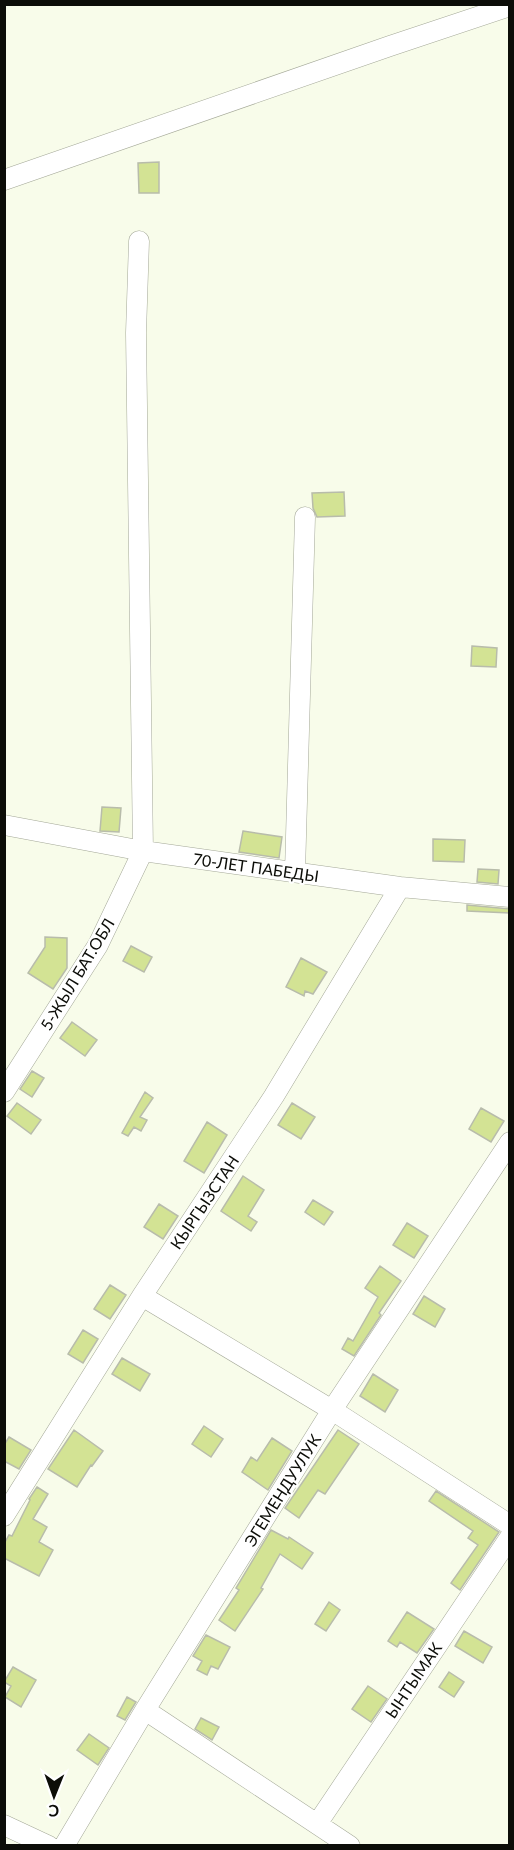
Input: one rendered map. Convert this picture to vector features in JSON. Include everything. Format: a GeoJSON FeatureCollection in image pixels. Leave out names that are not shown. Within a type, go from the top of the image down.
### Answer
{"type":"FeatureCollection","features":[{"type":"Feature","properties":{"kind":"street"},"geometry":{"type":"LineString","coordinates":[[4,180],[510,6]]}},
{"type":"Feature","properties":{"kind":"street"},"geometry":{"type":"LineString","coordinates":[[139,241],[136,333],[143,851]]}},
{"type":"Feature","properties":{"kind":"street"},"geometry":{"type":"LineString","coordinates":[[295,872],[304,517]]}},
{"type":"Feature","properties":{"kind":"street","name":"70-ЛЕТ ПАБЕДЫ"},"geometry":{"type":"LineString","coordinates":[[4,825],[143,851],[400,887],[510,897]]}},
{"type":"Feature","properties":{"kind":"street","name":"5-ЖЫЛ БАТ.ОБЛ"},"geometry":{"type":"LineString","coordinates":[[4,1092],[98,945],[143,851]]}},
{"type":"Feature","properties":{"kind":"street","name":"КЫРГЫЗСТАН"},"geometry":{"type":"LineString","coordinates":[[4,1516],[142,1296],[274,1096],[400,887]]}},
{"type":"Feature","properties":{"kind":"street","name":"ЭГЕМЕНДУУЛУК"},"geometry":{"type":"LineString","coordinates":[[64,1845],[145,1710],[332,1410],[510,1142]]}},
{"type":"Feature","properties":{"kind":"street"},"geometry":{"type":"LineString","coordinates":[[142,1296],[332,1410],[510,1525]]}},
{"type":"Feature","properties":{"kind":"street","name":"ЫНТЫМАК"},"geometry":{"type":"LineString","coordinates":[[318,1824],[510,1537]]}},
{"type":"Feature","properties":{"kind":"street"},"geometry":{"type":"LineString","coordinates":[[145,1710],[350,1845]]}},
{"type":"Feature","properties":{"kind":"street"},"geometry":{"type":"LineString","coordinates":[[4,1825],[49,1845]]}},
{"type":"Feature","properties":{"kind":"building"},"geometry":{"type":"Polygon","coordinates":[[[159,162],[159,193],[139,193],[138,163],[159,162]]]}},
{"type":"Feature","properties":{"kind":"building"},"geometry":{"type":"Polygon","coordinates":[[[344,492],[345,516],[317,517],[313,508],[312,493],[344,492]]]}},
{"type":"Feature","properties":{"kind":"building"},"geometry":{"type":"Polygon","coordinates":[[[472,646],[497,648],[496,667],[471,666],[472,646]]]}},
{"type":"Feature","properties":{"kind":"building"},"geometry":{"type":"Polygon","coordinates":[[[102,807],[121,808],[119,832],[100,831],[102,807]]]}},
{"type":"Feature","properties":{"kind":"building"},"geometry":{"type":"Polygon","coordinates":[[[243,831],[282,837],[279,858],[239,852],[243,831]]]}},
{"type":"Feature","properties":{"kind":"building"},"geometry":{"type":"Polygon","coordinates":[[[433,839],[465,840],[464,862],[433,861],[433,839]]]}},
{"type":"Feature","properties":{"kind":"building"},"geometry":{"type":"Polygon","coordinates":[[[478,869],[499,870],[498,884],[477,882],[478,869]]]}},
{"type":"Feature","properties":{"kind":"building"},"geometry":{"type":"Polygon","coordinates":[[[467,905],[510,909],[510,913],[467,911],[467,905]]]}},
{"type":"Feature","properties":{"kind":"building"},"geometry":{"type":"Polygon","coordinates":[[[45,937],[67,938],[67,968],[53,989],[28,973],[45,947],[45,937]]]}},
{"type":"Feature","properties":{"kind":"building"},"geometry":{"type":"Polygon","coordinates":[[[131,946],[152,957],[144,972],[123,961],[131,946]]]}},
{"type":"Feature","properties":{"kind":"building"},"geometry":{"type":"Polygon","coordinates":[[[301,958],[327,972],[313,994],[305,991],[304,996],[286,987],[301,958]]]}},
{"type":"Feature","properties":{"kind":"building"},"geometry":{"type":"Polygon","coordinates":[[[72,1022],[97,1040],[85,1056],[60,1038],[72,1022]]]}},
{"type":"Feature","properties":{"kind":"building"},"geometry":{"type":"Polygon","coordinates":[[[32,1071],[44,1078],[32,1097],[20,1089],[32,1071]]]}},
{"type":"Feature","properties":{"kind":"building"},"geometry":{"type":"Polygon","coordinates":[[[145,1092],[153,1098],[140,1117],[147,1120],[141,1131],[134,1127],[128,1136],[122,1133],[145,1092]]]}},
{"type":"Feature","properties":{"kind":"building"},"geometry":{"type":"Polygon","coordinates":[[[17,1103],[41,1120],[31,1134],[7,1116],[17,1103]]]}},
{"type":"Feature","properties":{"kind":"building"},"geometry":{"type":"Polygon","coordinates":[[[292,1103],[315,1117],[301,1139],[278,1125],[292,1103]]]}},
{"type":"Feature","properties":{"kind":"building"},"geometry":{"type":"Polygon","coordinates":[[[481,1108],[504,1121],[491,1142],[469,1129],[481,1108]]]}},
{"type":"Feature","properties":{"kind":"building"},"geometry":{"type":"Polygon","coordinates":[[[207,1122],[227,1135],[204,1173],[184,1161],[207,1122]]]}},
{"type":"Feature","properties":{"kind":"building"},"geometry":{"type":"Polygon","coordinates":[[[243,1176],[264,1190],[248,1216],[257,1222],[251,1231],[221,1211],[243,1176]]]}},
{"type":"Feature","properties":{"kind":"building"},"geometry":{"type":"Polygon","coordinates":[[[313,1200],[333,1212],[324,1225],[305,1212],[313,1200]]]}},
{"type":"Feature","properties":{"kind":"building"},"geometry":{"type":"Polygon","coordinates":[[[159,1204],[178,1216],[163,1239],[144,1227],[159,1204]]]}},
{"type":"Feature","properties":{"kind":"building"},"geometry":{"type":"Polygon","coordinates":[[[407,1223],[428,1236],[414,1258],[393,1245],[407,1223]]]}},
{"type":"Feature","properties":{"kind":"building"},"geometry":{"type":"Polygon","coordinates":[[[380,1266],[401,1281],[354,1356],[342,1349],[348,1338],[353,1341],[378,1297],[365,1288],[380,1266]]]}},
{"type":"Feature","properties":{"kind":"building"},"geometry":{"type":"Polygon","coordinates":[[[110,1285],[126,1295],[110,1319],[94,1309],[110,1285]]]}},
{"type":"Feature","properties":{"kind":"building"},"geometry":{"type":"Polygon","coordinates":[[[424,1296],[445,1309],[435,1327],[413,1314],[424,1296]]]}},
{"type":"Feature","properties":{"kind":"building"},"geometry":{"type":"Polygon","coordinates":[[[83,1330],[98,1339],[83,1363],[68,1354],[83,1330]]]}},
{"type":"Feature","properties":{"kind":"building"},"geometry":{"type":"Polygon","coordinates":[[[122,1358],[150,1374],[140,1391],[112,1374],[122,1358]]]}},
{"type":"Feature","properties":{"kind":"building"},"geometry":{"type":"Polygon","coordinates":[[[373,1374],[398,1390],[385,1412],[360,1396],[373,1374]]]}},
{"type":"Feature","properties":{"kind":"building"},"geometry":{"type":"Polygon","coordinates":[[[204,1426],[223,1439],[211,1457],[192,1444],[204,1426]]]}},
{"type":"Feature","properties":{"kind":"building"},"geometry":{"type":"Polygon","coordinates":[[[74,1430],[103,1451],[77,1487],[48,1469],[74,1430]]]}},
{"type":"Feature","properties":{"kind":"building"},"geometry":{"type":"Polygon","coordinates":[[[338,1430],[359,1444],[325,1494],[318,1490],[299,1518],[285,1508],[338,1430]]]}},
{"type":"Feature","properties":{"kind":"building"},"geometry":{"type":"Polygon","coordinates":[[[9,1437],[31,1450],[19,1469],[4,1461],[4,1445],[9,1437]]]}},
{"type":"Feature","properties":{"kind":"building"},"geometry":{"type":"Polygon","coordinates":[[[272,1438],[292,1451],[268,1490],[242,1472],[251,1457],[257,1461],[272,1438]]]}},
{"type":"Feature","properties":{"kind":"building"},"geometry":{"type":"Polygon","coordinates":[[[37,1487],[48,1494],[33,1519],[47,1527],[39,1542],[53,1550],[39,1576],[4,1558],[4,1544],[9,1535],[12,1536],[37,1487]]]}},
{"type":"Feature","properties":{"kind":"building"},"geometry":{"type":"Polygon","coordinates":[[[436,1491],[499,1532],[460,1590],[451,1583],[478,1545],[468,1538],[473,1531],[429,1501],[436,1491]]]}},
{"type":"Feature","properties":{"kind":"building"},"geometry":{"type":"Polygon","coordinates":[[[271,1530],[288,1539],[289,1537],[313,1553],[302,1569],[280,1554],[261,1588],[263,1589],[235,1631],[219,1620],[239,1590],[236,1588],[271,1530]]]}},
{"type":"Feature","properties":{"kind":"building"},"geometry":{"type":"Polygon","coordinates":[[[329,1602],[340,1610],[326,1631],[315,1624],[329,1602]]]}},
{"type":"Feature","properties":{"kind":"building"},"geometry":{"type":"Polygon","coordinates":[[[407,1612],[434,1629],[417,1653],[400,1642],[397,1647],[388,1641],[407,1612]]]}},
{"type":"Feature","properties":{"kind":"building"},"geometry":{"type":"Polygon","coordinates":[[[464,1631],[492,1647],[483,1663],[455,1646],[464,1631]]]}},
{"type":"Feature","properties":{"kind":"building"},"geometry":{"type":"Polygon","coordinates":[[[206,1635],[230,1647],[218,1669],[211,1666],[207,1675],[197,1670],[202,1661],[193,1656],[206,1635]]]}},
{"type":"Feature","properties":{"kind":"building"},"geometry":{"type":"Polygon","coordinates":[[[13,1667],[36,1680],[21,1707],[5,1697],[11,1686],[4,1682],[13,1667]]]}},
{"type":"Feature","properties":{"kind":"building"},"geometry":{"type":"Polygon","coordinates":[[[449,1672],[464,1682],[454,1697],[439,1687],[449,1672]]]}},
{"type":"Feature","properties":{"kind":"building"},"geometry":{"type":"Polygon","coordinates":[[[368,1686],[387,1699],[371,1722],[352,1709],[368,1686]]]}},
{"type":"Feature","properties":{"kind":"building"},"geometry":{"type":"Polygon","coordinates":[[[127,1697],[136,1702],[125,1720],[117,1716],[127,1697]]]}},
{"type":"Feature","properties":{"kind":"building"},"geometry":{"type":"Polygon","coordinates":[[[201,1718],[219,1727],[212,1740],[195,1729],[201,1718]]]}},
{"type":"Feature","properties":{"kind":"building"},"geometry":{"type":"Polygon","coordinates":[[[89,1734],[109,1748],[98,1765],[77,1750],[89,1734]]]}}]}
